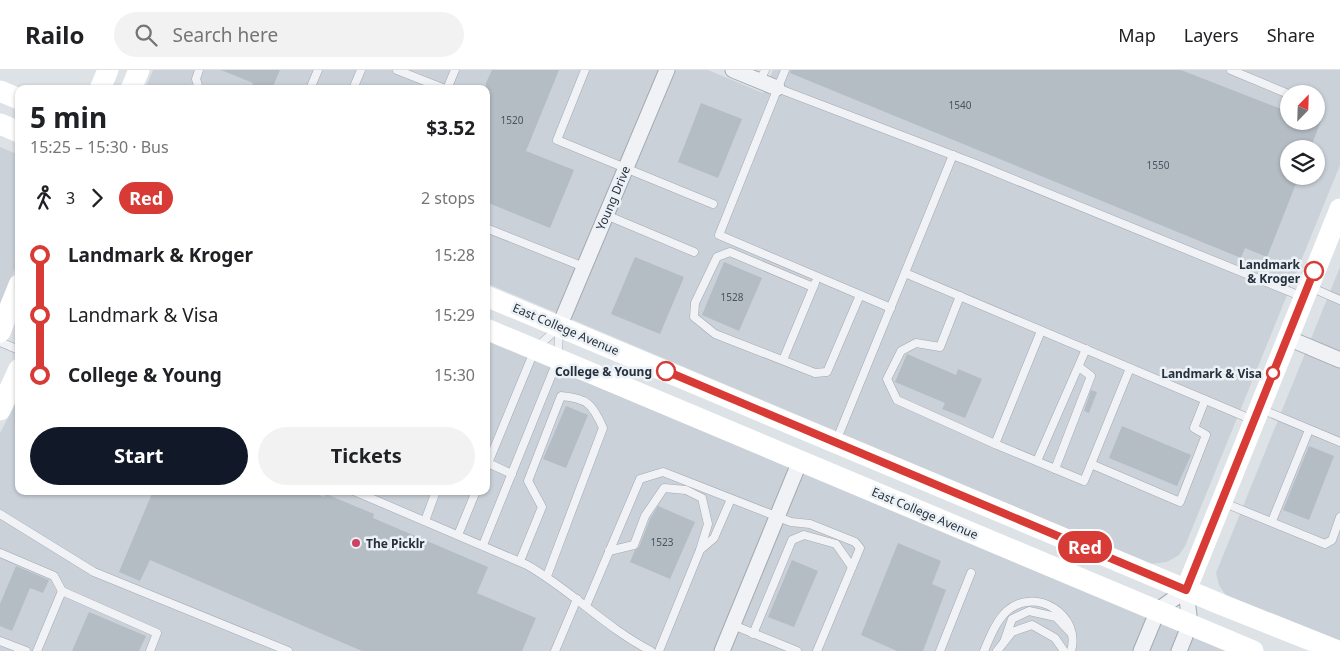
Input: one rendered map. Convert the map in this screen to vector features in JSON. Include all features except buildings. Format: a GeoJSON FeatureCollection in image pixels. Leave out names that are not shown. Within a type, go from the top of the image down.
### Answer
{"type":"FeatureCollection","features":[{"type":"Feature","properties":{"kind":"main road"},"geometry":{"type":"LineString","coordinates":[[102,85],[108,70]]}},
{"type":"Feature","properties":{"kind":"main road"},"geometry":{"type":"LineString","coordinates":[[133,85],[139,70]]}},
{"type":"Feature","properties":{"kind":"main road"},"geometry":{"type":"LineString","coordinates":[[0,91],[15,97]]}},
{"type":"Feature","properties":{"kind":"main road"},"geometry":{"type":"LineString","coordinates":[[0,124],[15,130]]}},
{"type":"Feature","properties":{"kind":"main road"},"geometry":{"type":"LineString","coordinates":[[1186,590],[1340,209]]}},
{"type":"Feature","properties":{"kind":"main road"},"geometry":{"type":"LineString","coordinates":[[0,332],[15,295]]}},
{"type":"Feature","properties":{"kind":"main road","name":"East College Avenue"},"geometry":{"type":"LineString","coordinates":[[490,298],[837,438],[1186,590],[1306,640],[1338,651]]}},
{"type":"Feature","properties":{"kind":"main road","name":"East College Avenue"},"geometry":{"type":"LineString","coordinates":[[490,331],[1253,651]]}},
{"type":"Feature","properties":{"kind":"main road"},"geometry":{"type":"LineString","coordinates":[[0,410],[15,378]]}},
{"type":"Feature","properties":{"kind":"main road"},"geometry":{"type":"LineString","coordinates":[[664,404],[708,412],[804,449],[814,451],[824,448],[837,438]]}},
{"type":"Feature","properties":{"kind":"street","name":"Young Drive"},"geometry":{"type":"LineString","coordinates":[[559,327],[667,70]]}},
{"type":"Feature","properties":{"kind":"street"},"geometry":{"type":"LineString","coordinates":[[733,70],[763,76],[777,88]]}},
{"type":"Feature","properties":{"kind":"street"},"geometry":{"type":"LineString","coordinates":[[1288,338],[1340,360]]}},
{"type":"Feature","properties":{"kind":"street"},"geometry":{"type":"LineString","coordinates":[[722,651],[800,461]]}},
{"type":"Feature","properties":{"kind":"street"},"geometry":{"type":"LineString","coordinates":[[1141,651],[1158,610],[1186,590],[1190,624],[1178,651]]}},
{"type":"Feature","properties":{"kind":"lane"},"geometry":{"type":"LineString","coordinates":[[198,85],[196,79],[199,70]]}},
{"type":"Feature","properties":{"kind":"lane"},"geometry":{"type":"LineString","coordinates":[[312,85],[318,70]]}},
{"type":"Feature","properties":{"kind":"lane"},"geometry":{"type":"LineString","coordinates":[[355,85],[361,70]]}},
{"type":"Feature","properties":{"kind":"lane"},"geometry":{"type":"LineString","coordinates":[[397,70],[436,85]]}},
{"type":"Feature","properties":{"kind":"lane"},"geometry":{"type":"LineString","coordinates":[[448,85],[455,70]]}},
{"type":"Feature","properties":{"kind":"lane"},"geometry":{"type":"LineString","coordinates":[[585,70],[557,140],[713,204]]}},
{"type":"Feature","properties":{"kind":"lane"},"geometry":{"type":"LineString","coordinates":[[785,70],[718,235],[891,308]]}},
{"type":"Feature","properties":{"kind":"lane"},"geometry":{"type":"LineString","coordinates":[[1231,70],[1280,90]]}},
{"type":"Feature","properties":{"kind":"lane"},"geometry":{"type":"LineString","coordinates":[[777,88],[1306,292],[1340,300]]}},
{"type":"Feature","properties":{"kind":"lane"},"geometry":{"type":"LineString","coordinates":[[837,438],[954,155]]}},
{"type":"Feature","properties":{"kind":"lane"},"geometry":{"type":"LineString","coordinates":[[606,215],[694,252]]}},
{"type":"Feature","properties":{"kind":"lane"},"geometry":{"type":"LineString","coordinates":[[490,230],[584,267]]}},
{"type":"Feature","properties":{"kind":"lane"},"geometry":{"type":"LineString","coordinates":[[813,287],[730,252],[717,257],[695,303],[694,316],[715,334],[815,373],[827,372],[860,295]]}},
{"type":"Feature","properties":{"kind":"lane"},"geometry":{"type":"LineString","coordinates":[[905,273],[1206,400],[1309,430],[1340,442]]}},
{"type":"Feature","properties":{"kind":"lane"},"geometry":{"type":"LineString","coordinates":[[783,360],[817,277]]}},
{"type":"Feature","properties":{"kind":"lane"},"geometry":{"type":"LineString","coordinates":[[960,296],[940,347],[916,343],[901,351],[887,379],[897,400],[1037,462],[1084,481],[1130,368]]}},
{"type":"Feature","properties":{"kind":"lane"},"geometry":{"type":"LineString","coordinates":[[490,459],[535,350],[559,327]]}},
{"type":"Feature","properties":{"kind":"lane"},"geometry":{"type":"LineString","coordinates":[[483,545],[558,359],[559,327]]}},
{"type":"Feature","properties":{"kind":"lane"},"geometry":{"type":"LineString","coordinates":[[995,444],[1041,331]]}},
{"type":"Feature","properties":{"kind":"lane"},"geometry":{"type":"LineString","coordinates":[[0,342],[15,348]]}},
{"type":"Feature","properties":{"kind":"lane"},"geometry":{"type":"LineString","coordinates":[[1037,462],[1086,350]]}},
{"type":"Feature","properties":{"kind":"lane"},"geometry":{"type":"LineString","coordinates":[[1055,469],[1091,376],[1079,367]]}},
{"type":"Feature","properties":{"kind":"lane"},"geometry":{"type":"LineString","coordinates":[[520,561],[542,507],[528,481],[561,396],[577,398],[589,403],[604,428],[547,576]]}},
{"type":"Feature","properties":{"kind":"lane"},"geometry":{"type":"LineString","coordinates":[[1091,464],[1180,502],[1206,435],[1194,428],[1206,400]]}},
{"type":"Feature","properties":{"kind":"lane"},"geometry":{"type":"LineString","coordinates":[[1272,522],[1309,430]]}},
{"type":"Feature","properties":{"kind":"lane"},"geometry":{"type":"LineString","coordinates":[[490,467],[512,474]]}},
{"type":"Feature","properties":{"kind":"lane"},"geometry":{"type":"LineString","coordinates":[[586,606],[640,479],[663,472],[791,522],[810,524],[855,542],[860,548],[817,651]]}},
{"type":"Feature","properties":{"kind":"lane"},"geometry":{"type":"LineString","coordinates":[[609,551],[634,545],[645,516],[664,488],[686,490],[702,498],[708,524],[700,550],[659,651]]}},
{"type":"Feature","properties":{"kind":"lane"},"geometry":{"type":"LineString","coordinates":[[363,495],[520,561],[547,576],[629,640],[651,651]]}},
{"type":"Feature","properties":{"kind":"lane"},"geometry":{"type":"LineString","coordinates":[[425,521],[435,495]]}},
{"type":"Feature","properties":{"kind":"lane"},"geometry":{"type":"LineString","coordinates":[[458,535],[474,495]]}},
{"type":"Feature","properties":{"kind":"lane"},"geometry":{"type":"LineString","coordinates":[[700,550],[714,538],[731,499]]}},
{"type":"Feature","properties":{"kind":"lane"},"geometry":{"type":"LineString","coordinates":[[1222,502],[1325,544],[1332,540],[1340,516]]}},
{"type":"Feature","properties":{"kind":"lane"},"geometry":{"type":"LineString","coordinates":[[0,514],[94,572],[288,651]]}},
{"type":"Feature","properties":{"kind":"lane"},"geometry":{"type":"LineString","coordinates":[[754,634],[792,540],[804,535],[836,544],[852,567]]}},
{"type":"Feature","properties":{"kind":"lane"},"geometry":{"type":"LineString","coordinates":[[0,553],[54,576],[62,591],[157,633],[150,651]]}},
{"type":"Feature","properties":{"kind":"lane"},"geometry":{"type":"LineString","coordinates":[[940,651],[972,573]]}},
{"type":"Feature","properties":{"kind":"lane"},"geometry":{"type":"LineString","coordinates":[[37,651],[62,591]]}},
{"type":"Feature","properties":{"kind":"lane"},"geometry":{"type":"LineString","coordinates":[[555,651],[577,599]]}},
{"type":"Feature","properties":{"kind":"lane"},"geometry":{"type":"LineString","coordinates":[[984,651],[992,631],[1006,611],[1019,603],[1034,600],[1060,611],[1070,625],[1074,644],[1072,651]]}},
{"type":"Feature","properties":{"kind":"lane"},"geometry":{"type":"LineString","coordinates":[[1004,642],[1012,619],[1029,611],[1056,617],[1072,635]]}},
{"type":"Feature","properties":{"kind":"lane"},"geometry":{"type":"LineString","coordinates":[[733,625],[797,651]]}},
{"type":"Feature","properties":{"kind":"lane"},"geometry":{"type":"LineString","coordinates":[[997,651],[1012,632],[1032,625],[1055,638],[1064,651]]}},
{"type":"Feature","properties":{"kind":"lane"},"geometry":{"type":"LineString","coordinates":[[0,641],[26,651]]}},
{"type":"Feature","properties":{"kind":"shaded area"},"geometry":{"type":"Polygon","coordinates":[[[153,70],[708,70],[763,93],[773,70],[1340,70],[1340,165],[1185,546],[1179,555],[1167,562],[1150,564],[490,285],[490,85],[147,85],[153,70]]]}},
{"type":"Feature","properties":{"kind":"shaded area"},"geometry":{"type":"Polygon","coordinates":[[[0,147],[15,153],[15,268],[0,305],[0,147]]]}},
{"type":"Feature","properties":{"kind":"shaded area"},"geometry":{"type":"Polygon","coordinates":[[[1340,267],[1340,641],[1227,597],[1219,585],[1216,573],[1340,267]]]}},
{"type":"Feature","properties":{"kind":"shaded area"},"geometry":{"type":"Polygon","coordinates":[[[490,342],[1225,651],[0,651],[0,433],[15,405],[15,495],[490,495],[490,342]]]}},
{"type":"Feature","properties":{"kind":"bus line","name":"Red"},"geometry":{"type":"LineString","coordinates":[[666,371],[1186,590],[1314,271]]}},
{"type":"Feature","properties":{"kind":"place","name":"Landmark & Kroger"},"geometry":{"type":"Point","coordinates":[1314,271]}},
{"type":"Feature","properties":{"kind":"place","name":"College & Young"},"geometry":{"type":"Point","coordinates":[666,371]}},
{"type":"Feature","properties":{"kind":"place","name":"Landmark & Visa"},"geometry":{"type":"Point","coordinates":[1273,373]}},
{"type":"Feature","properties":{"kind":"place","name":"The Picklr"},"geometry":{"type":"Point","coordinates":[356,543]}}]}
